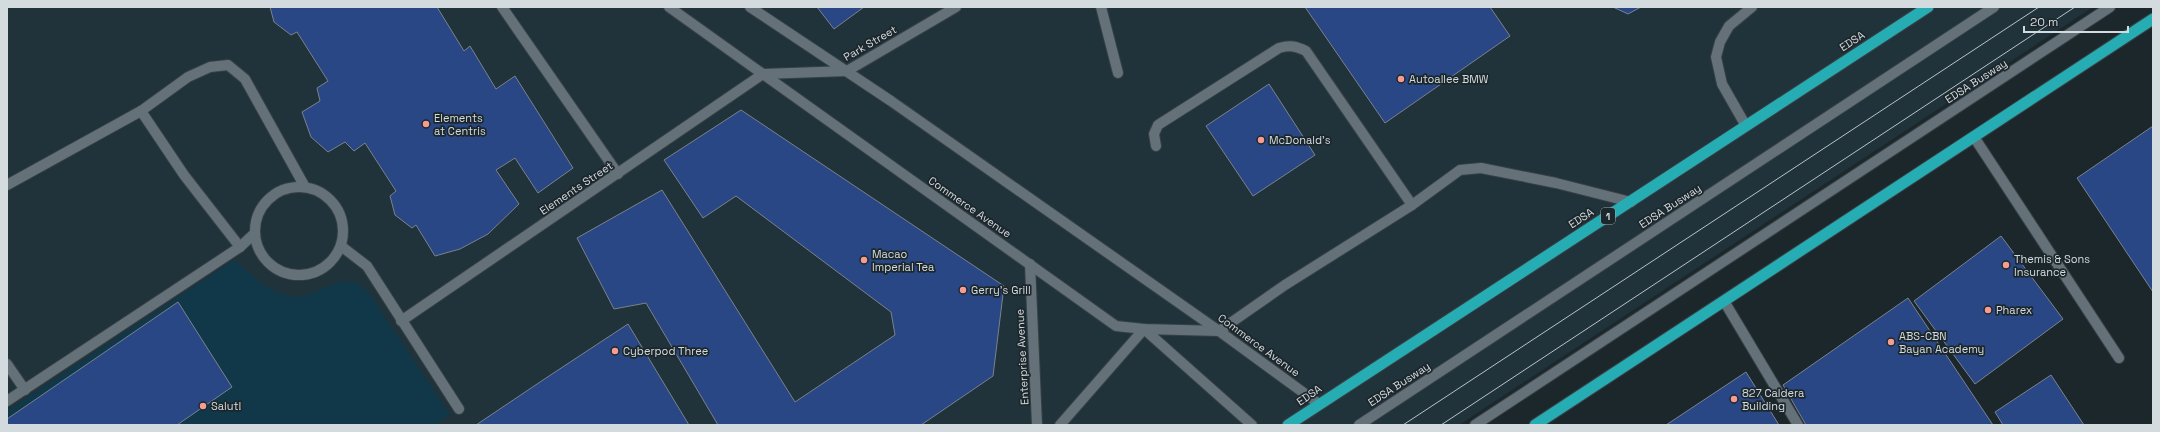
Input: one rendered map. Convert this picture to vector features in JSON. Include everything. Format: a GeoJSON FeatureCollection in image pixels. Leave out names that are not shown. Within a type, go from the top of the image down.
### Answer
{"type":"FeatureCollection","features":[{"type":"Feature","properties":{"kind":"highway","name":"EDSA"},"geometry":{"type":"LineString","coordinates":[[1288,425],[1928,7]]}},
{"type":"Feature","properties":{"kind":"highway"},"geometry":{"type":"LineString","coordinates":[[1535,425],[2153,19]]}},
{"type":"Feature","properties":{"kind":"lane"},"geometry":{"type":"LineString","coordinates":[[502,7],[618,174]]}},
{"type":"Feature","properties":{"kind":"lane","name":"Commerce Avenue"},"geometry":{"type":"LineString","coordinates":[[669,7],[1116,326],[1144,329],[1219,331]]}},
{"type":"Feature","properties":{"kind":"lane","name":"Commerce Avenue"},"geometry":{"type":"LineString","coordinates":[[750,7],[847,71],[1219,331],[1319,404]]}},
{"type":"Feature","properties":{"kind":"lane","name":"Park Street"},"geometry":{"type":"LineString","coordinates":[[762,74],[847,71],[956,7]]}},
{"type":"Feature","properties":{"kind":"lane"},"geometry":{"type":"LineString","coordinates":[[1101,7],[1118,72]]}},
{"type":"Feature","properties":{"kind":"lane"},"geometry":{"type":"LineString","coordinates":[[1746,126],[1722,84],[1716,57],[1720,42],[1729,26],[1752,7]]}},
{"type":"Feature","properties":{"kind":"lane","name":"EDSA Busway"},"geometry":{"type":"LineString","coordinates":[[1359,425],[1994,7]]}},
{"type":"Feature","properties":{"kind":"lane","name":"EDSA Busway"},"geometry":{"type":"LineString","coordinates":[[1475,425],[2110,7]]}},
{"type":"Feature","properties":{"kind":"lane"},"geometry":{"type":"LineString","coordinates":[[1156,146],[1154,134],[1158,125],[1279,48],[1289,46],[1298,47],[1306,51],[1412,205]]}},
{"type":"Feature","properties":{"kind":"lane"},"geometry":{"type":"LineString","coordinates":[[7,185],[142,111],[188,77],[210,67],[228,65],[245,79],[304,187]]}},
{"type":"Feature","properties":{"kind":"lane","name":"Elements Street"},"geometry":{"type":"LineString","coordinates":[[401,321],[618,174],[762,74]]}},
{"type":"Feature","properties":{"kind":"lane"},"geometry":{"type":"LineString","coordinates":[[142,111],[184,175],[240,247]]}},
{"type":"Feature","properties":{"kind":"lane"},"geometry":{"type":"LineString","coordinates":[[1974,137],[2119,358]]}},
{"type":"Feature","properties":{"kind":"lane"},"geometry":{"type":"LineString","coordinates":[[1219,331],[1285,285],[1412,205],[1460,170],[1481,168],[1556,183],[1631,202]]}},
{"type":"Feature","properties":{"kind":"lane"},"geometry":{"type":"LineString","coordinates":[[304,187],[320,191],[335,206],[341,215],[343,231],[340,246],[333,259],[321,269],[307,274],[292,274],[278,269],[266,260],[258,247],[255,233],[258,214],[269,198],[286,189],[304,187]]}},
{"type":"Feature","properties":{"kind":"lane"},"geometry":{"type":"LineString","coordinates":[[7,402],[240,247],[255,233]]}},
{"type":"Feature","properties":{"kind":"lane"},"geometry":{"type":"LineString","coordinates":[[340,246],[367,266],[459,409]]}},
{"type":"Feature","properties":{"kind":"lane","name":"Enterprise Avenue"},"geometry":{"type":"LineString","coordinates":[[1030,264],[1038,425]]}},
{"type":"Feature","properties":{"kind":"lane"},"geometry":{"type":"LineString","coordinates":[[1724,301],[1798,425]]}},
{"type":"Feature","properties":{"kind":"lane"},"geometry":{"type":"LineString","coordinates":[[1060,425],[1144,329],[1252,425]]}},
{"type":"Feature","properties":{"kind":"lane"},"geometry":{"type":"LineString","coordinates":[[7,364],[25,390]]}},
{"type":"Feature","properties":{"kind":"shaded area"},"geometry":{"type":"Polygon","coordinates":[[[7,7],[2093,7],[1459,425],[7,425],[7,7]]]}},
{"type":"Feature","properties":{"kind":"shaded area"},"geometry":{"type":"Polygon","coordinates":[[[234,260],[267,287],[290,296],[311,294],[340,282],[349,282],[359,285],[369,293],[450,415],[434,425],[7,425],[7,411],[234,260]]]}},
{"type":"Feature","properties":{"kind":"building","name":"Elements at Centris"},"geometry":{"type":"Polygon","coordinates":[[[270,7],[437,7],[464,51],[470,46],[496,89],[515,76],[573,168],[538,193],[515,158],[496,170],[519,204],[488,234],[460,249],[435,256],[416,225],[412,228],[395,215],[390,196],[396,191],[365,143],[354,151],[345,142],[328,152],[311,137],[302,112],[320,101],[317,88],[328,81],[297,32],[291,35],[274,22],[270,7]]]}},
{"type":"Feature","properties":{"kind":"building"},"geometry":{"type":"Polygon","coordinates":[[[817,7],[864,7],[834,29],[817,7]]]}},
{"type":"Feature","properties":{"kind":"building","name":"Autoallee BMW"},"geometry":{"type":"Polygon","coordinates":[[[1305,7],[1490,7],[1510,36],[1385,123],[1305,7]]]}},
{"type":"Feature","properties":{"kind":"building"},"geometry":{"type":"Polygon","coordinates":[[[1613,7],[1641,7],[1628,14],[1613,7]]]}},
{"type":"Feature","properties":{"kind":"building","name":"McDonald's"},"geometry":{"type":"Polygon","coordinates":[[[1269,84],[1315,155],[1253,196],[1206,126],[1269,84]]]}},
{"type":"Feature","properties":{"kind":"building"},"geometry":{"type":"Polygon","coordinates":[[[741,110],[1004,286],[993,376],[921,425],[718,425],[646,303],[614,309],[577,238],[662,190],[795,402],[895,335],[891,312],[736,196],[703,218],[664,160],[741,110]]]}},
{"type":"Feature","properties":{"kind":"building"},"geometry":{"type":"Polygon","coordinates":[[[2153,126],[2153,292],[2077,178],[2153,126]]]}},
{"type":"Feature","properties":{"kind":"building","name":"Pharex"},"geometry":{"type":"Polygon","coordinates":[[[2001,236],[2063,319],[1975,384],[1914,301],[2001,236]]]}},
{"type":"Feature","properties":{"kind":"building","name":"ABS-CBN Bayan Academy"},"geometry":{"type":"Polygon","coordinates":[[[1908,298],[1993,425],[1806,425],[1783,385],[1908,298]]]}},
{"type":"Feature","properties":{"kind":"building"},"geometry":{"type":"Polygon","coordinates":[[[178,302],[232,387],[177,425],[7,425],[7,419],[178,302]]]}},
{"type":"Feature","properties":{"kind":"building","name":"Cyberpod Three"},"geometry":{"type":"Polygon","coordinates":[[[628,324],[689,425],[476,425],[546,378],[628,324]]]}},
{"type":"Feature","properties":{"kind":"building","name":"827 Caldera Building"},"geometry":{"type":"Polygon","coordinates":[[[1746,372],[1779,425],[1666,425],[1746,372]]]}},
{"type":"Feature","properties":{"kind":"building"},"geometry":{"type":"Polygon","coordinates":[[[2051,375],[2084,425],[2003,425],[1995,412],[2051,375]]]}},
{"type":"Feature","properties":{"kind":"tram line"},"geometry":{"type":"LineString","coordinates":[[1403,425],[2039,7]]}},
{"type":"Feature","properties":{"kind":"tram line"},"geometry":{"type":"LineString","coordinates":[[1441,425],[2075,7]]}},
{"type":"Feature","properties":{"kind":"place","name":"Autoallee BMW"},"geometry":{"type":"Point","coordinates":[1401,79]}},
{"type":"Feature","properties":{"kind":"place","name":"Elements at Centris"},"geometry":{"type":"Point","coordinates":[426,124]}},
{"type":"Feature","properties":{"kind":"place","name":"McDonald's"},"geometry":{"type":"Point","coordinates":[1261,140]}},
{"type":"Feature","properties":{"kind":"place","name":"Macao Imperial Tea"},"geometry":{"type":"Point","coordinates":[864,260]}},
{"type":"Feature","properties":{"kind":"place","name":"Themis & Sons Insurance"},"geometry":{"type":"Point","coordinates":[2006,265]}},
{"type":"Feature","properties":{"kind":"place","name":"Gerry's Grill"},"geometry":{"type":"Point","coordinates":[963,290]}},
{"type":"Feature","properties":{"kind":"place","name":"Pharex"},"geometry":{"type":"Point","coordinates":[1988,310]}},
{"type":"Feature","properties":{"kind":"place","name":"ABS-CBN Bayan Academy"},"geometry":{"type":"Point","coordinates":[1891,342]}},
{"type":"Feature","properties":{"kind":"place","name":"Cyberpod Three"},"geometry":{"type":"Point","coordinates":[615,351]}},
{"type":"Feature","properties":{"kind":"place","name":"827 Caldera Building"},"geometry":{"type":"Point","coordinates":[1734,399]}},
{"type":"Feature","properties":{"kind":"place","name":"Salut!"},"geometry":{"type":"Point","coordinates":[203,406]}}]}
